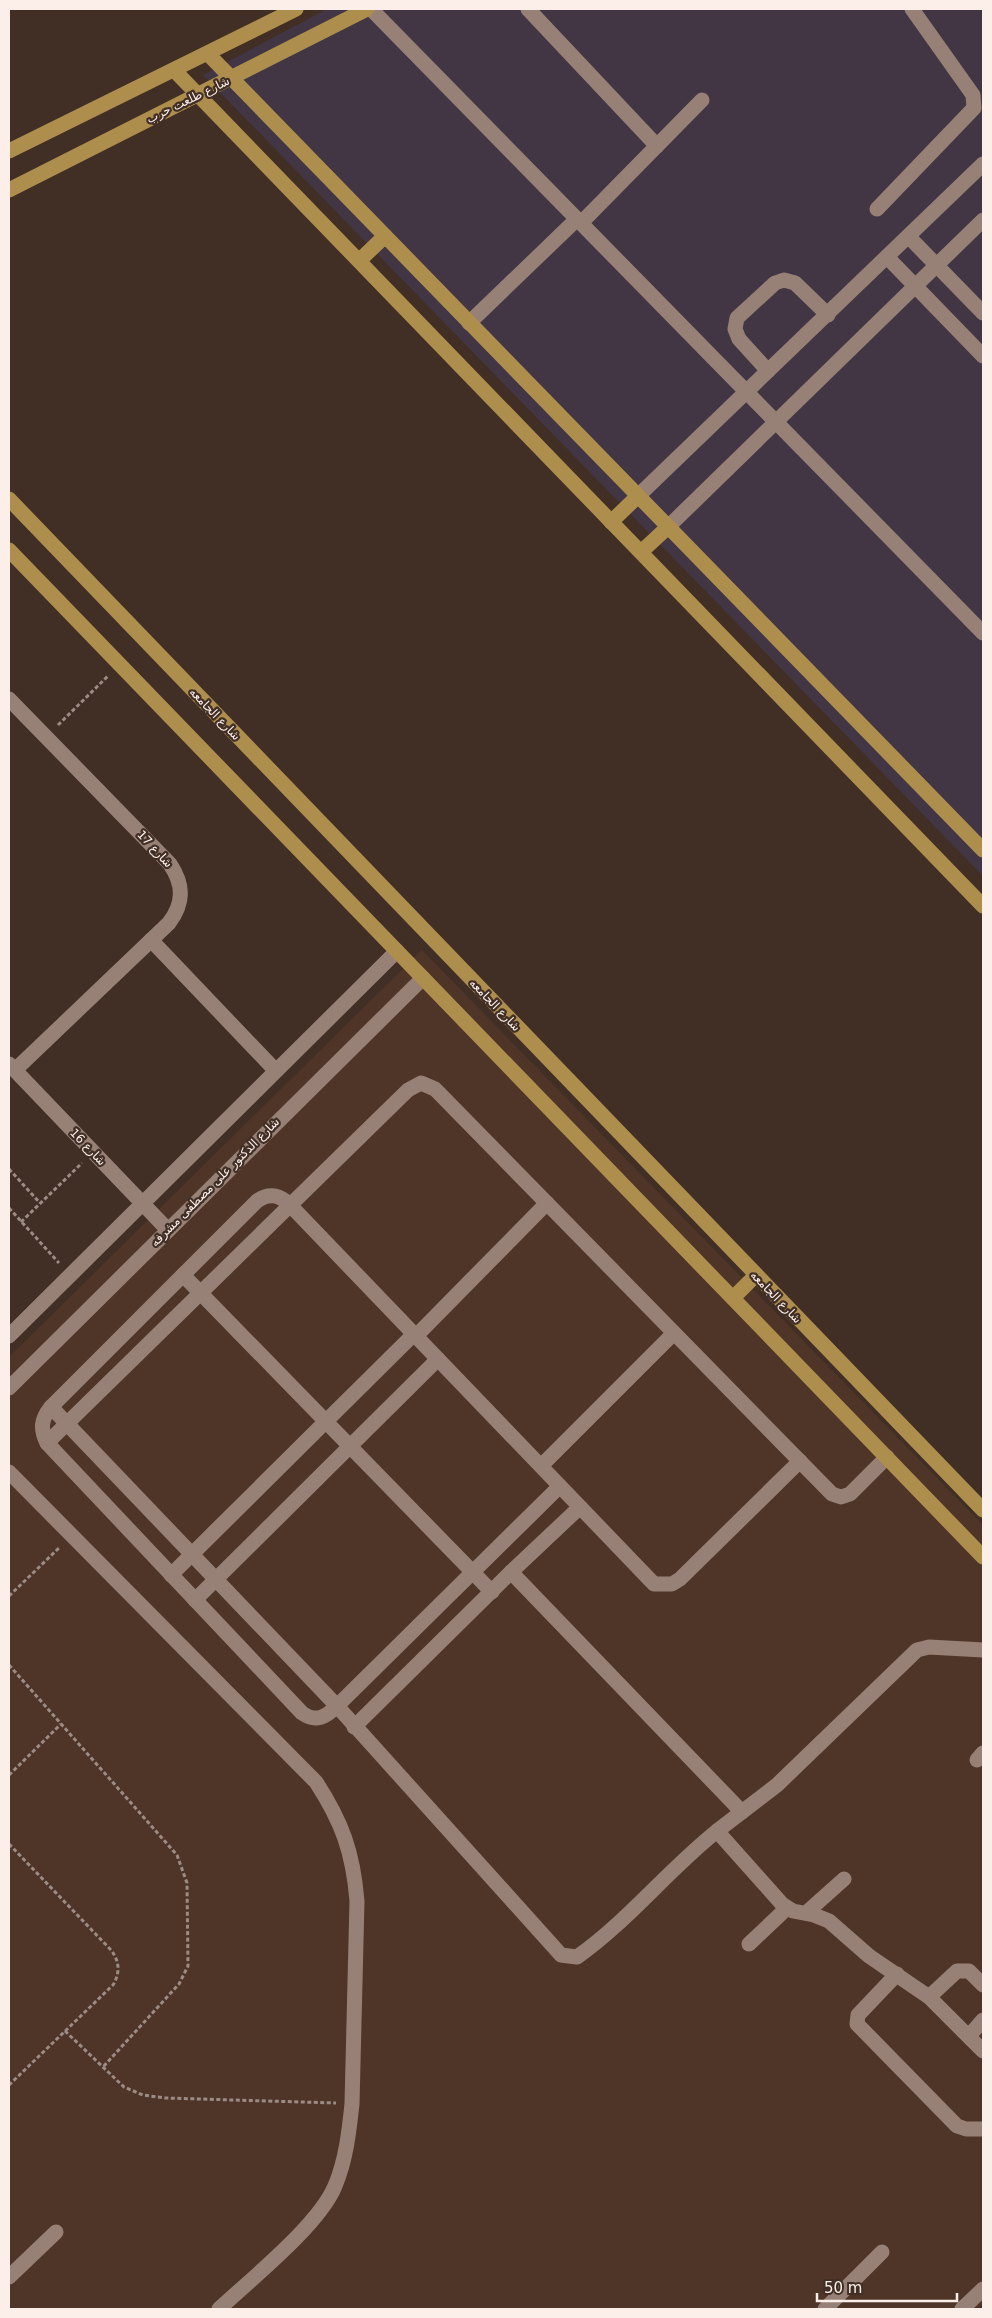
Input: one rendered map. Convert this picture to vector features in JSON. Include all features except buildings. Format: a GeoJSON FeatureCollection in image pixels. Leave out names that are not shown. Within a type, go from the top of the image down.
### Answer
{"type":"FeatureCollection","features":[{"type":"Feature","properties":{"kind":"main road"},"geometry":{"type":"LineString","coordinates":[[9,152],[296,9]]}},
{"type":"Feature","properties":{"kind":"main road","name":"شارع طلعت حرب"},"geometry":{"type":"LineString","coordinates":[[9,190],[369,9]]}},
{"type":"Feature","properties":{"kind":"main road"},"geometry":{"type":"LineString","coordinates":[[208,54],[983,850]]}},
{"type":"Feature","properties":{"kind":"main road"},"geometry":{"type":"LineString","coordinates":[[174,70],[360,260],[983,906]]}},
{"type":"Feature","properties":{"kind":"main road"},"geometry":{"type":"LineString","coordinates":[[360,260],[385,236]]}},
{"type":"Feature","properties":{"kind":"main road"},"geometry":{"type":"LineString","coordinates":[[611,522],[638,496]]}},
{"type":"Feature","properties":{"kind":"main road","name":"شارع الجامعه"},"geometry":{"type":"LineString","coordinates":[[9,499],[755,1276],[983,1510]]}},
{"type":"Feature","properties":{"kind":"main road"},"geometry":{"type":"LineString","coordinates":[[641,552],[668,526]]}},
{"type":"Feature","properties":{"kind":"main road"},"geometry":{"type":"LineString","coordinates":[[9,550],[983,1557]]}},
{"type":"Feature","properties":{"kind":"main road"},"geometry":{"type":"LineString","coordinates":[[733,1298],[755,1276]]}},
{"type":"Feature","properties":{"kind":"street"},"geometry":{"type":"LineString","coordinates":[[369,9],[983,633]]}},
{"type":"Feature","properties":{"kind":"street"},"geometry":{"type":"LineString","coordinates":[[528,9],[657,146]]}},
{"type":"Feature","properties":{"kind":"street"},"geometry":{"type":"LineString","coordinates":[[877,209],[979,113],[973,96],[912,9]]}},
{"type":"Feature","properties":{"kind":"street"},"geometry":{"type":"LineString","coordinates":[[469,323],[579,221],[702,100]]}},
{"type":"Feature","properties":{"kind":"street"},"geometry":{"type":"LineString","coordinates":[[638,496],[746,391],[888,258],[983,164]]}},
{"type":"Feature","properties":{"kind":"street"},"geometry":{"type":"LineString","coordinates":[[668,526],[983,220]]}},
{"type":"Feature","properties":{"kind":"street"},"geometry":{"type":"LineString","coordinates":[[909,237],[983,313]]}},
{"type":"Feature","properties":{"kind":"street"},"geometry":{"type":"LineString","coordinates":[[888,258],[983,356]]}},
{"type":"Feature","properties":{"kind":"street"},"geometry":{"type":"LineString","coordinates":[[768,371],[738,339],[735,329],[737,318],[775,283],[784,280],[795,283],[828,315]]}},
{"type":"Feature","properties":{"kind":"street","name":"شارع 17"},"geometry":{"type":"LineString","coordinates":[[9,699],[170,864],[178,875],[181,894],[177,913],[151,940],[12,1067]]}},
{"type":"Feature","properties":{"kind":"street"},"geometry":{"type":"LineString","coordinates":[[151,940],[275,1070]]}},
{"type":"Feature","properties":{"kind":"street"},"geometry":{"type":"LineString","coordinates":[[9,1336],[141,1202],[397,951]]}},
{"type":"Feature","properties":{"kind":"street","name":"شارع الدكتور على مصطفى مشرفه"},"geometry":{"type":"LineString","coordinates":[[9,1388],[167,1229],[423,978]]}},
{"type":"Feature","properties":{"kind":"street","name":"شارع 16"},"geometry":{"type":"LineString","coordinates":[[12,1067],[167,1229]]}},
{"type":"Feature","properties":{"kind":"street"},"geometry":{"type":"LineString","coordinates":[[47,1443],[408,1090],[421,1083],[435,1089],[832,1494],[841,1497],[850,1494],[887,1457]]}},
{"type":"Feature","properties":{"kind":"street"},"geometry":{"type":"LineString","coordinates":[[560,1486],[337,1706],[324,1717],[317,1719],[309,1718],[302,1713],[47,1443],[41,1424],[44,1415],[51,1407],[262,1197],[277,1196],[290,1206],[415,1335],[541,1466],[654,1584],[672,1584],[680,1580],[800,1461]]}},
{"type":"Feature","properties":{"kind":"street"},"geometry":{"type":"LineString","coordinates":[[171,1575],[547,1203]]}},
{"type":"Feature","properties":{"kind":"street"},"geometry":{"type":"LineString","coordinates":[[183,1274],[492,1592]]}},
{"type":"Feature","properties":{"kind":"street"},"geometry":{"type":"LineString","coordinates":[[541,1466],[674,1333]]}},
{"type":"Feature","properties":{"kind":"street"},"geometry":{"type":"LineString","coordinates":[[194,1600],[438,1359]]}},
{"type":"Feature","properties":{"kind":"street"},"geometry":{"type":"LineString","coordinates":[[51,1407],[337,1706],[561,1955],[577,1957],[597,1943],[696,1848],[777,1785],[917,1650],[929,1647],[983,1650]]}},
{"type":"Feature","properties":{"kind":"street"},"geometry":{"type":"LineString","coordinates":[[9,1472],[316,1782],[333,1808],[346,1837],[354,1868],[357,1900],[352,2104],[344,2161],[334,2188],[319,2212],[298,2235],[219,2309]]}},
{"type":"Feature","properties":{"kind":"street"},"geometry":{"type":"LineString","coordinates":[[354,1727],[511,1572],[580,1507]]}},
{"type":"Feature","properties":{"kind":"street"},"geometry":{"type":"LineString","coordinates":[[511,1572],[742,1812]]}},
{"type":"Feature","properties":{"kind":"street"},"geometry":{"type":"LineString","coordinates":[[717,1831],[764,1885],[787,1908],[829,1921],[869,1956],[929,1997],[983,2051]]}},
{"type":"Feature","properties":{"kind":"street"},"geometry":{"type":"LineString","coordinates":[[806,1913],[844,1878]]}},
{"type":"Feature","properties":{"kind":"street"},"geometry":{"type":"LineString","coordinates":[[749,1944],[787,1908]]}},
{"type":"Feature","properties":{"kind":"street"},"geometry":{"type":"LineString","coordinates":[[929,1997],[958,1970],[969,1971],[983,1984]]}},
{"type":"Feature","properties":{"kind":"street"},"geometry":{"type":"LineString","coordinates":[[897,1974],[858,2015],[857,2024],[957,2126],[966,2129],[983,2129]]}},
{"type":"Feature","properties":{"kind":"street"},"geometry":{"type":"LineString","coordinates":[[969,2036],[983,2020]]}},
{"type":"Feature","properties":{"kind":"street"},"geometry":{"type":"LineString","coordinates":[[9,2277],[56,2232]]}},
{"type":"Feature","properties":{"kind":"street"},"geometry":{"type":"LineString","coordinates":[[825,2309],[882,2252]]}},
{"type":"Feature","properties":{"kind":"street"},"geometry":{"type":"LineString","coordinates":[[962,2309],[983,2288]]}},
{"type":"Feature","properties":{"kind":"path"},"geometry":{"type":"LineString","coordinates":[[45,737],[120,664]]}},
{"type":"Feature","properties":{"kind":"path"},"geometry":{"type":"LineString","coordinates":[[21,1222],[93,1152]]}},
{"type":"Feature","properties":{"kind":"path"},"geometry":{"type":"LineString","coordinates":[[9,1169],[40,1203]]}},
{"type":"Feature","properties":{"kind":"path"},"geometry":{"type":"LineString","coordinates":[[9,1208],[70,1274]]}},
{"type":"Feature","properties":{"kind":"path"},"geometry":{"type":"LineString","coordinates":[[9,1596],[72,1536]]}},
{"type":"Feature","properties":{"kind":"path"},"geometry":{"type":"LineString","coordinates":[[9,1665],[177,1855],[187,1883],[188,1966],[179,1984],[103,2068]]}},
{"type":"Feature","properties":{"kind":"path"},"geometry":{"type":"LineString","coordinates":[[9,1775],[61,1724]]}},
{"type":"Feature","properties":{"kind":"path"},"geometry":{"type":"LineString","coordinates":[[9,1844],[111,1950],[118,1964],[117,1979],[113,1985],[9,2085]]}},
{"type":"Feature","properties":{"kind":"path"},"geometry":{"type":"LineString","coordinates":[[65,2031],[124,2087],[144,2095],[165,2098],[352,2104]]}},
{"type":"Feature","properties":{"kind":"shaded area"},"geometry":{"type":"Polygon","coordinates":[[[327,9],[983,9],[983,876],[203,75],[327,9]]]}},
{"type":"Feature","properties":{"kind":"shaded area"},"geometry":{"type":"Polygon","coordinates":[[[422,950],[983,1525],[983,2304],[978,2309],[9,2309],[9,1357],[422,950]]]}}]}
